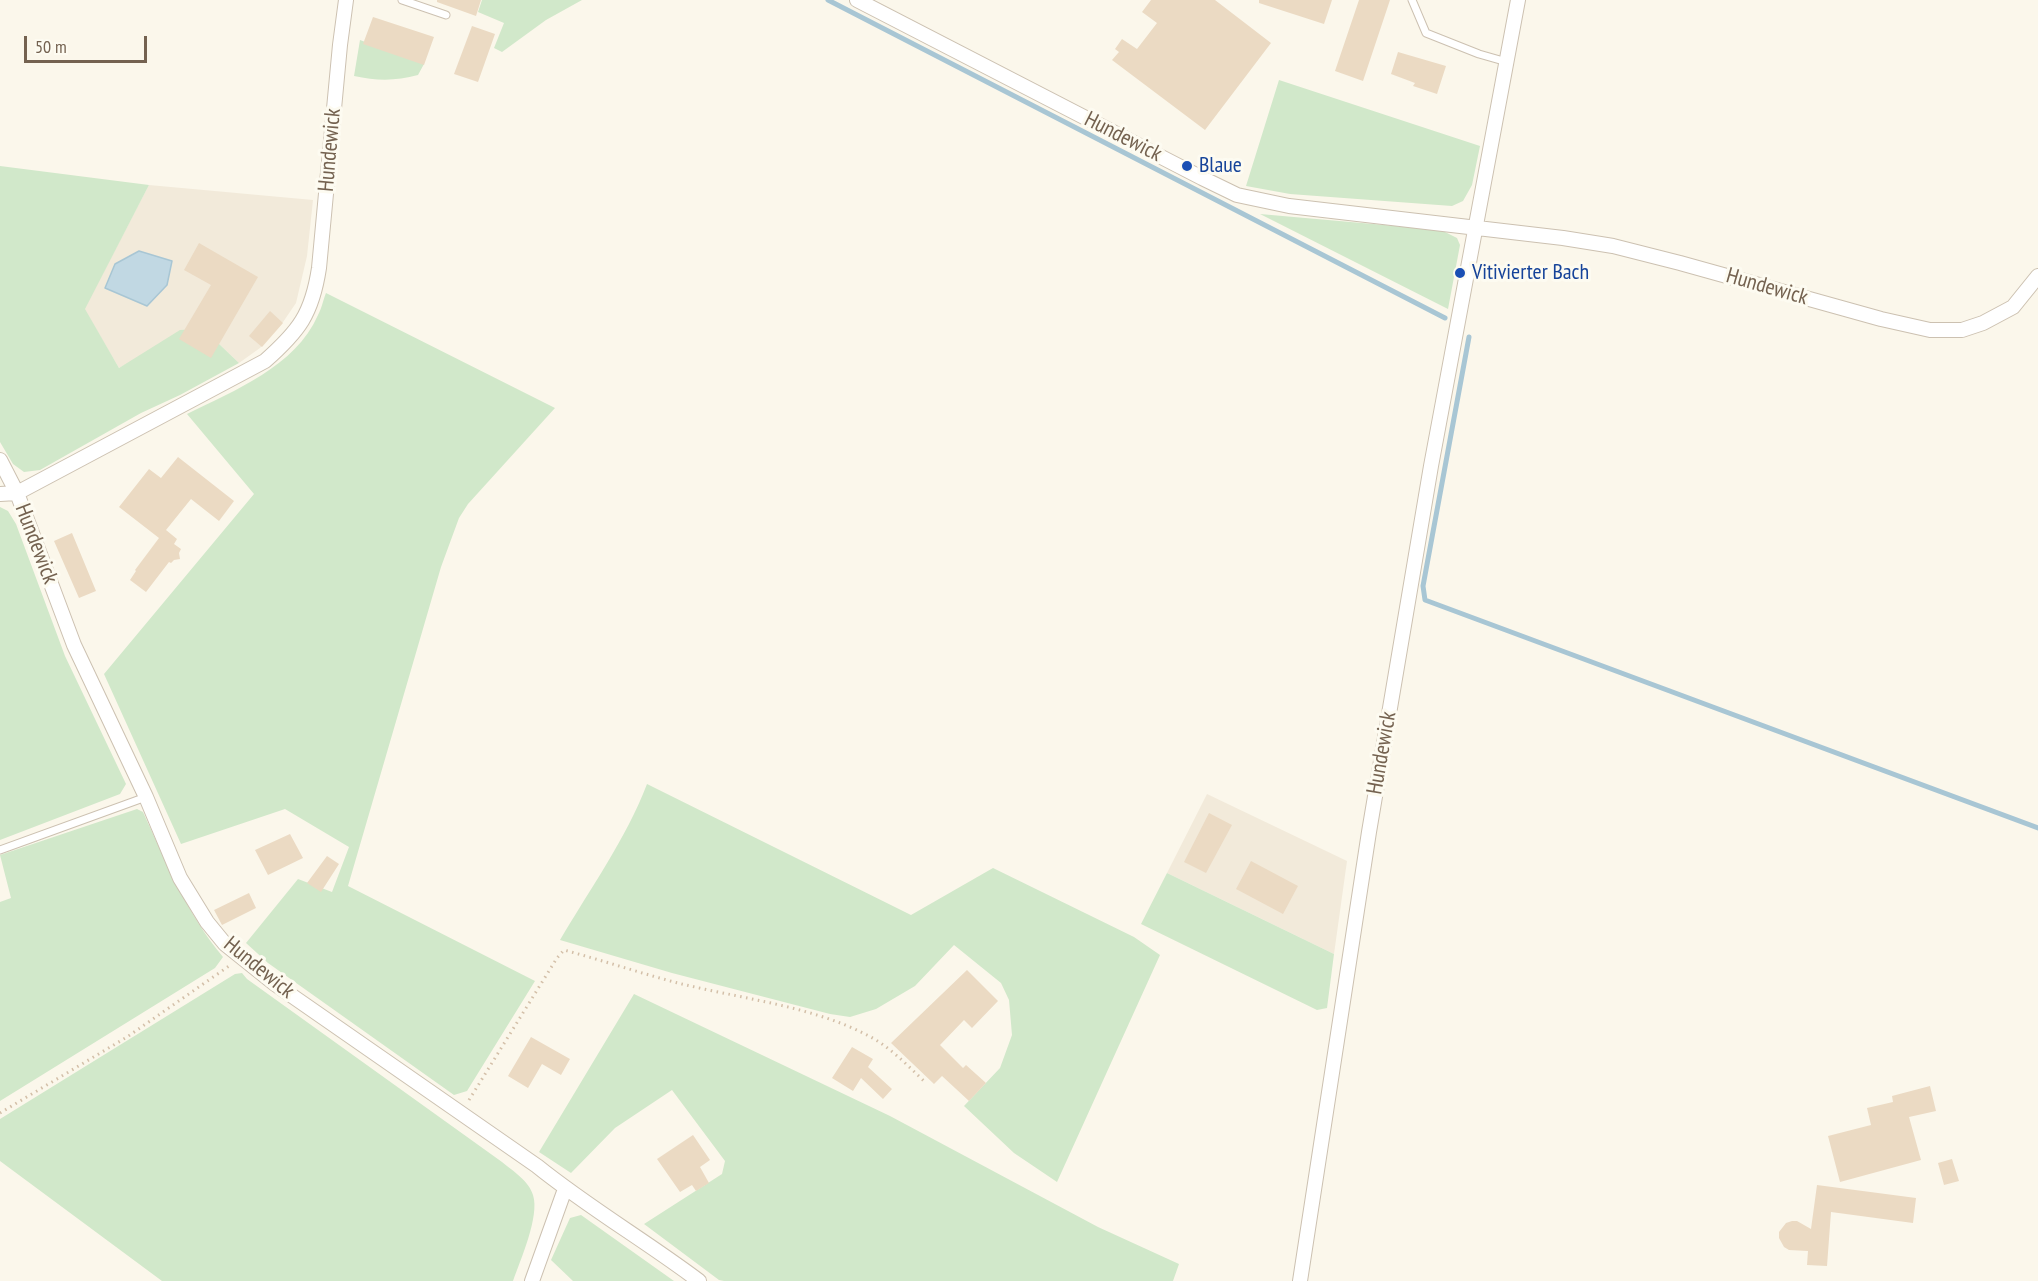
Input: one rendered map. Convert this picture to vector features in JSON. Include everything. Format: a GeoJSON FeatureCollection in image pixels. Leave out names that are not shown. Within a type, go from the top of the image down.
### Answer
{"type":"FeatureCollection","features":[{"type":"Feature","properties":{"kind":"street","name":"Hundewick"},"geometry":{"type":"LineString","coordinates":[[0,494],[17,493],[265,361],[288,342],[305,319],[315,291],[319,268],[346,0]]}},
{"type":"Feature","properties":{"kind":"street","name":"Hundewick"},"geometry":{"type":"LineString","coordinates":[[857,0],[1237,195],[1289,206],[1613,246],[1881,319],[1930,330],[1962,330],[1983,323],[2013,307],[2038,276]]}},
{"type":"Feature","properties":{"kind":"street","name":"Hundewick"},"geometry":{"type":"LineString","coordinates":[[1300,1281],[1369,832],[1431,466],[1518,0]]}},
{"type":"Feature","properties":{"kind":"street","name":"Hundewick"},"geometry":{"type":"LineString","coordinates":[[0,460],[17,493],[74,645],[191,898],[225,944],[275,984],[699,1281]]}},
{"type":"Feature","properties":{"kind":"street"},"geometry":{"type":"LineString","coordinates":[[532,1281],[565,1189]]}},
{"type":"Feature","properties":{"kind":"lane"},"geometry":{"type":"LineString","coordinates":[[402,0],[446,15]]}},
{"type":"Feature","properties":{"kind":"lane"},"geometry":{"type":"LineString","coordinates":[[1412,0],[1426,33],[1479,54],[1507,62]]}},
{"type":"Feature","properties":{"kind":"lane"},"geometry":{"type":"LineString","coordinates":[[0,850],[146,797]]}},
{"type":"Feature","properties":{"kind":"path"},"geometry":{"type":"LineString","coordinates":[[460,1113],[564,950],[674,982],[807,1013],[849,1027],[866,1034],[894,1053],[925,1082]]}},
{"type":"Feature","properties":{"kind":"path"},"geometry":{"type":"LineString","coordinates":[[0,1113],[128,1037],[241,958]]}},
{"type":"Feature","properties":{"kind":"shaded area"},"geometry":{"type":"Polygon","coordinates":[[[149,185],[313,200],[307,256],[296,303],[281,325],[260,348],[239,363],[216,341],[134,360],[119,368],[84,309],[149,185]]]}},
{"type":"Feature","properties":{"kind":"shaded area"},"geometry":{"type":"Polygon","coordinates":[[[1207,794],[1347,861],[1334,954],[1167,873],[1207,794]]]}},
{"type":"Feature","properties":{"kind":"green space"},"geometry":{"type":"Polygon","coordinates":[[[482,0],[582,0],[546,20],[502,52],[494,48],[504,23],[478,12],[482,0]]]}},
{"type":"Feature","properties":{"kind":"green space"},"geometry":{"type":"Polygon","coordinates":[[[360,40],[424,64],[418,75],[402,78],[371,79],[354,76],[360,40]]]}},
{"type":"Feature","properties":{"kind":"green space"},"geometry":{"type":"Polygon","coordinates":[[[1279,80],[1480,146],[1472,185],[1463,201],[1452,206],[1290,194],[1246,186],[1279,80]]]}},
{"type":"Feature","properties":{"kind":"green space"},"geometry":{"type":"Polygon","coordinates":[[[0,166],[149,185],[85,309],[119,368],[180,330],[198,329],[216,341],[239,363],[141,413],[40,470],[24,472],[13,464],[0,442],[0,166]]]}},
{"type":"Feature","properties":{"kind":"green space"},"geometry":{"type":"Polygon","coordinates":[[[1260,214],[1441,230],[1457,238],[1460,245],[1448,309],[1260,214]]]}},
{"type":"Feature","properties":{"kind":"green space"},"geometry":{"type":"Polygon","coordinates":[[[326,293],[555,408],[468,504],[459,518],[441,567],[348,886],[535,981],[467,1091],[454,1095],[268,963],[246,943],[298,879],[332,892],[349,847],[285,809],[181,844],[104,674],[254,494],[187,414],[243,386],[279,363],[308,333],[326,293]]]}},
{"type":"Feature","properties":{"kind":"green space"},"geometry":{"type":"Polygon","coordinates":[[[0,507],[8,511],[16,524],[65,656],[126,784],[120,794],[0,840],[0,507]]]}},
{"type":"Feature","properties":{"kind":"green space"},"geometry":{"type":"Polygon","coordinates":[[[647,784],[911,915],[993,868],[1134,937],[1160,955],[1057,1182],[1014,1153],[964,1106],[1000,1068],[1012,1035],[1009,1000],[1001,983],[954,945],[915,986],[876,1009],[850,1017],[830,1014],[672,973],[560,940],[618,844],[647,784]]]}},
{"type":"Feature","properties":{"kind":"green space"},"geometry":{"type":"Polygon","coordinates":[[[137,809],[143,812],[188,905],[223,957],[215,968],[0,1101],[0,902],[11,898],[0,855],[137,809]]]}},
{"type":"Feature","properties":{"kind":"green space"},"geometry":{"type":"Polygon","coordinates":[[[1167,873],[1334,954],[1327,1008],[1317,1010],[1141,924],[1167,873]]]}},
{"type":"Feature","properties":{"kind":"green space"},"geometry":{"type":"Polygon","coordinates":[[[242,973],[247,979],[502,1162],[524,1181],[533,1195],[534,1214],[513,1281],[162,1281],[0,1161],[0,1119],[235,974],[242,973]]]}},
{"type":"Feature","properties":{"kind":"green space"},"geometry":{"type":"Polygon","coordinates":[[[634,994],[890,1116],[1098,1227],[1179,1264],[1173,1281],[719,1280],[644,1224],[722,1174],[725,1161],[672,1090],[615,1128],[571,1173],[539,1152],[634,994]]]}},
{"type":"Feature","properties":{"kind":"green space"},"geometry":{"type":"Polygon","coordinates":[[[581,1215],[674,1281],[573,1281],[551,1260],[570,1218],[581,1215]]]}},
{"type":"Feature","properties":{"kind":"water"},"geometry":{"type":"Polygon","coordinates":[[[139,251],[172,261],[167,285],[147,306],[105,288],[115,264],[139,251]]]}},
{"type":"Feature","properties":{"kind":"building"},"geometry":{"type":"Polygon","coordinates":[[[437,0],[481,0],[476,16],[437,2],[437,0]]]}},
{"type":"Feature","properties":{"kind":"building"},"geometry":{"type":"Polygon","coordinates":[[[1151,0],[1215,0],[1271,43],[1205,130],[1112,60],[1119,52],[1115,49],[1122,39],[1137,49],[1157,23],[1142,12],[1151,0]]]}},
{"type":"Feature","properties":{"kind":"building"},"geometry":{"type":"Polygon","coordinates":[[[1259,0],[1332,0],[1324,24],[1259,3],[1259,0]]]}},
{"type":"Feature","properties":{"kind":"building"},"geometry":{"type":"Polygon","coordinates":[[[1359,0],[1390,0],[1363,81],[1335,71],[1359,0]]]}},
{"type":"Feature","properties":{"kind":"building"},"geometry":{"type":"Polygon","coordinates":[[[373,17],[434,37],[424,65],[363,44],[373,17]]]}},
{"type":"Feature","properties":{"kind":"building"},"geometry":{"type":"Polygon","coordinates":[[[472,26],[495,34],[478,82],[454,74],[472,26]]]}},
{"type":"Feature","properties":{"kind":"building"},"geometry":{"type":"Polygon","coordinates":[[[1398,52],[1446,66],[1437,94],[1413,86],[1415,83],[1391,74],[1398,52]]]}},
{"type":"Feature","properties":{"kind":"building"},"geometry":{"type":"Polygon","coordinates":[[[199,243],[258,277],[211,358],[179,339],[211,285],[184,270],[199,243]]]}},
{"type":"Feature","properties":{"kind":"building"},"geometry":{"type":"Polygon","coordinates":[[[270,311],[283,323],[262,347],[249,336],[270,311]]]}},
{"type":"Feature","properties":{"kind":"building"},"geometry":{"type":"Polygon","coordinates":[[[178,457],[234,501],[219,521],[191,499],[166,530],[177,539],[174,544],[181,549],[180,559],[169,562],[146,592],[130,580],[159,538],[119,507],[149,469],[161,478],[178,457]]]}},
{"type":"Feature","properties":{"kind":"building"},"geometry":{"type":"Polygon","coordinates":[[[72,533],[96,591],[79,598],[54,541],[72,533]]]}},
{"type":"Feature","properties":{"kind":"building"},"geometry":{"type":"Polygon","coordinates":[[[1209,813],[1232,825],[1206,873],[1184,862],[1209,813]]]}},
{"type":"Feature","properties":{"kind":"building"},"geometry":{"type":"Polygon","coordinates":[[[290,834],[303,858],[268,875],[255,850],[290,834]]]}},
{"type":"Feature","properties":{"kind":"building"},"geometry":{"type":"Polygon","coordinates":[[[327,856],[339,864],[321,892],[307,883],[327,856]]]}},
{"type":"Feature","properties":{"kind":"building"},"geometry":{"type":"Polygon","coordinates":[[[1251,861],[1298,886],[1283,914],[1236,889],[1251,861]]]}},
{"type":"Feature","properties":{"kind":"building"},"geometry":{"type":"Polygon","coordinates":[[[249,893],[256,908],[222,925],[214,910],[249,893]]]}},
{"type":"Feature","properties":{"kind":"building"},"geometry":{"type":"Polygon","coordinates":[[[967,970],[998,1001],[972,1028],[964,1020],[940,1045],[963,1068],[966,1065],[986,1083],[969,1101],[942,1076],[934,1084],[891,1043],[967,970]]]}},
{"type":"Feature","properties":{"kind":"building"},"geometry":{"type":"Polygon","coordinates":[[[531,1037],[570,1059],[561,1075],[542,1064],[528,1088],[508,1076],[531,1037]]]}},
{"type":"Feature","properties":{"kind":"building"},"geometry":{"type":"Polygon","coordinates":[[[852,1047],[873,1059],[868,1067],[892,1089],[883,1099],[861,1078],[853,1091],[832,1078],[852,1047]]]}},
{"type":"Feature","properties":{"kind":"building"},"geometry":{"type":"Polygon","coordinates":[[[1930,1086],[1936,1111],[1909,1117],[1921,1160],[1840,1182],[1828,1136],[1871,1125],[1867,1108],[1893,1102],[1892,1096],[1930,1086]]]}},
{"type":"Feature","properties":{"kind":"building"},"geometry":{"type":"Polygon","coordinates":[[[693,1135],[710,1160],[700,1167],[709,1183],[696,1191],[692,1185],[680,1192],[657,1159],[693,1135]]]}},
{"type":"Feature","properties":{"kind":"building"},"geometry":{"type":"Polygon","coordinates":[[[1952,1159],[1959,1181],[1944,1185],[1938,1163],[1952,1159]]]}},
{"type":"Feature","properties":{"kind":"building"},"geometry":{"type":"Polygon","coordinates":[[[1817,1185],[1916,1198],[1913,1223],[1831,1212],[1827,1266],[1807,1265],[1808,1251],[1789,1250],[1784,1247],[1779,1238],[1779,1232],[1786,1223],[1792,1221],[1797,1221],[1811,1229],[1817,1185]]]}},
{"type":"Feature","properties":{"kind":"waterway"},"geometry":{"type":"LineString","coordinates":[[828,0],[1445,318]]}},
{"type":"Feature","properties":{"kind":"waterway"},"geometry":{"type":"LineString","coordinates":[[1469,337],[1423,586],[1425,600],[2038,828]]}},
{"type":"Feature","properties":{"kind":"place","name":"Blaue"},"geometry":{"type":"Point","coordinates":[1187,166]}},
{"type":"Feature","properties":{"kind":"place","name":"Vitivierter Bach"},"geometry":{"type":"Point","coordinates":[1460,273]}}]}
